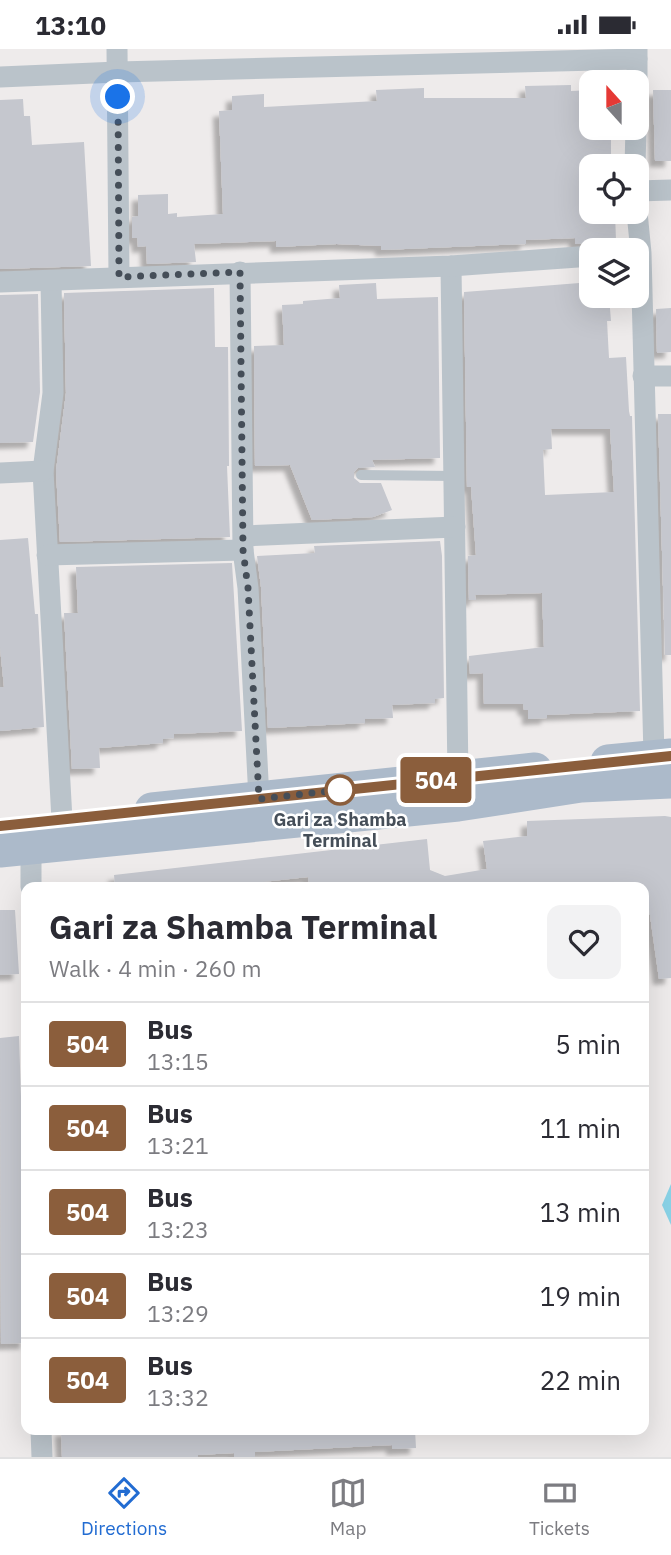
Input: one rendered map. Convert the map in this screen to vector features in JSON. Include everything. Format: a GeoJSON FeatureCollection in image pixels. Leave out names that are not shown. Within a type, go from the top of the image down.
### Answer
{"type":"FeatureCollection","features":[{"type":"Feature","properties":{"kind":"main road"},"geometry":{"type":"LineString","coordinates":[[0,826],[458,778],[665,764]]}},
{"type":"Feature","properties":{"kind":"main road"},"geometry":{"type":"LineString","coordinates":[[15,848],[458,804],[581,785],[665,764]]}},
{"type":"Feature","properties":{"kind":"street"},"geometry":{"type":"LineString","coordinates":[[117,49],[119,277]]}},
{"type":"Feature","properties":{"kind":"street"},"geometry":{"type":"LineString","coordinates":[[0,77],[637,54]]}},
{"type":"Feature","properties":{"kind":"street"},"geometry":{"type":"LineString","coordinates":[[649,191],[671,190]]}},
{"type":"Feature","properties":{"kind":"street"},"geometry":{"type":"LineString","coordinates":[[0,282],[452,266],[579,257]]}},
{"type":"Feature","properties":{"kind":"street"},"geometry":{"type":"LineString","coordinates":[[452,266],[458,778]]}},
{"type":"Feature","properties":{"kind":"street"},"geometry":{"type":"LineString","coordinates":[[240,272],[243,543],[248,588],[259,799]]}},
{"type":"Feature","properties":{"kind":"street"},"geometry":{"type":"LineString","coordinates":[[51,281],[52,393],[43,471],[62,820]]}},
{"type":"Feature","properties":{"kind":"street"},"geometry":{"type":"LineString","coordinates":[[641,308],[665,764]]}},
{"type":"Feature","properties":{"kind":"street"},"geometry":{"type":"LineString","coordinates":[[643,376],[671,376]]}},
{"type":"Feature","properties":{"kind":"street"},"geometry":{"type":"LineString","coordinates":[[0,473],[43,471]]}},
{"type":"Feature","properties":{"kind":"street"},"geometry":{"type":"LineString","coordinates":[[47,555],[455,527]]}},
{"type":"Feature","properties":{"kind":"street"},"geometry":{"type":"LineString","coordinates":[[15,848],[30,882]]}},
{"type":"Feature","properties":{"kind":"street"},"geometry":{"type":"LineString","coordinates":[[41,1435],[42,1457]]}},
{"type":"Feature","properties":{"kind":"lane"},"geometry":{"type":"LineString","coordinates":[[360,475],[454,476]]}},
{"type":"Feature","properties":{"kind":"water"},"geometry":{"type":"Polygon","coordinates":[[[671,1184],[671,1225],[662,1205],[671,1184]]]}},
{"type":"Feature","properties":{"kind":"building"},"geometry":{"type":"Polygon","coordinates":[[[571,85],[571,91],[579,91],[579,140],[611,140],[611,154],[579,154],[579,224],[615,224],[616,238],[579,238],[579,244],[575,244],[575,238],[526,240],[526,244],[381,250],[381,246],[337,244],[276,247],[276,241],[194,244],[196,262],[147,264],[146,246],[138,247],[137,238],[132,238],[132,217],[138,216],[138,195],[168,194],[168,214],[177,213],[177,217],[223,214],[219,111],[232,110],[232,96],[264,94],[264,107],[377,101],[376,90],[424,88],[424,98],[526,98],[525,86],[571,85]]]}},
{"type":"Feature","properties":{"kind":"building"},"geometry":{"type":"Polygon","coordinates":[[[653,90],[671,90],[671,161],[655,161],[653,90]]]}},
{"type":"Feature","properties":{"kind":"building"},"geometry":{"type":"Polygon","coordinates":[[[23,99],[24,116],[30,116],[32,145],[84,142],[91,266],[0,269],[0,100],[23,99]]]}},
{"type":"Feature","properties":{"kind":"building"},"geometry":{"type":"Polygon","coordinates":[[[376,283],[377,299],[438,297],[440,458],[372,460],[375,467],[358,468],[354,472],[354,478],[360,483],[381,483],[392,510],[373,517],[312,520],[290,465],[255,466],[254,346],[284,345],[282,305],[340,298],[339,285],[376,283]]]}},
{"type":"Feature","properties":{"kind":"building"},"geometry":{"type":"Polygon","coordinates":[[[579,283],[579,308],[610,308],[611,321],[607,321],[609,358],[626,357],[629,411],[632,416],[640,711],[547,715],[547,718],[528,719],[528,710],[524,710],[523,704],[484,704],[483,673],[470,674],[469,656],[544,647],[542,593],[475,595],[476,600],[469,600],[468,556],[476,555],[471,487],[467,487],[464,292],[579,283]],[[551,429],[552,449],[543,450],[545,495],[614,492],[610,429],[551,429]]]}},
{"type":"Feature","properties":{"kind":"building"},"geometry":{"type":"Polygon","coordinates":[[[214,288],[215,347],[228,347],[227,466],[230,537],[60,542],[56,471],[66,393],[64,293],[214,288]]]}},
{"type":"Feature","properties":{"kind":"building"},"geometry":{"type":"Polygon","coordinates":[[[38,294],[40,392],[33,442],[0,443],[0,295],[38,294]]]}},
{"type":"Feature","properties":{"kind":"building"},"geometry":{"type":"Polygon","coordinates":[[[671,308],[671,352],[657,353],[656,309],[671,308]]]}},
{"type":"Feature","properties":{"kind":"building"},"geometry":{"type":"Polygon","coordinates":[[[658,414],[671,414],[671,655],[665,655],[658,414]]]}},
{"type":"Feature","properties":{"kind":"building"},"geometry":{"type":"Polygon","coordinates":[[[28,538],[35,614],[38,614],[44,727],[0,731],[0,687],[4,687],[0,647],[0,540],[28,538]]]}},
{"type":"Feature","properties":{"kind":"building"},"geometry":{"type":"Polygon","coordinates":[[[440,541],[444,698],[435,699],[435,703],[392,705],[393,718],[365,719],[365,723],[268,728],[257,556],[315,553],[314,546],[440,541]]]}},
{"type":"Feature","properties":{"kind":"building"},"geometry":{"type":"Polygon","coordinates":[[[232,563],[242,731],[174,734],[174,738],[163,739],[163,743],[99,748],[100,768],[72,769],[64,613],[78,613],[76,567],[232,563]]]}},
{"type":"Feature","properties":{"kind":"building"},"geometry":{"type":"Polygon","coordinates":[[[671,817],[671,978],[659,979],[649,908],[649,882],[308,882],[308,877],[263,882],[115,882],[114,875],[427,839],[430,870],[445,876],[487,869],[483,841],[527,836],[527,821],[671,817]]]}},
{"type":"Feature","properties":{"kind":"building"},"geometry":{"type":"Polygon","coordinates":[[[0,910],[15,910],[19,974],[0,975],[0,910]]]}},
{"type":"Feature","properties":{"kind":"building"},"geometry":{"type":"Polygon","coordinates":[[[19,1036],[21,1097],[21,1343],[1,1344],[0,1038],[19,1036]]]}},
{"type":"Feature","properties":{"kind":"building"},"geometry":{"type":"Polygon","coordinates":[[[61,1435],[415,1435],[416,1448],[392,1449],[392,1445],[255,1452],[255,1457],[234,1457],[234,1453],[198,1457],[62,1457],[61,1435]]]}},
{"type":"Feature","properties":{"kind":"bus line","name":"504"},"geometry":{"type":"LineString","coordinates":[[0,826],[671,756]]}},
{"type":"Feature","properties":{"kind":"place","name":"Gari za Shamba Terminal"},"geometry":{"type":"Point","coordinates":[340,790]}},
{"type":"Feature","properties":{"kind":"route"},"geometry":{"type":"LineString","coordinates":[[118,97],[119,277],[240,272],[243,550],[248,588],[259,799],[340,790]]}}]}
